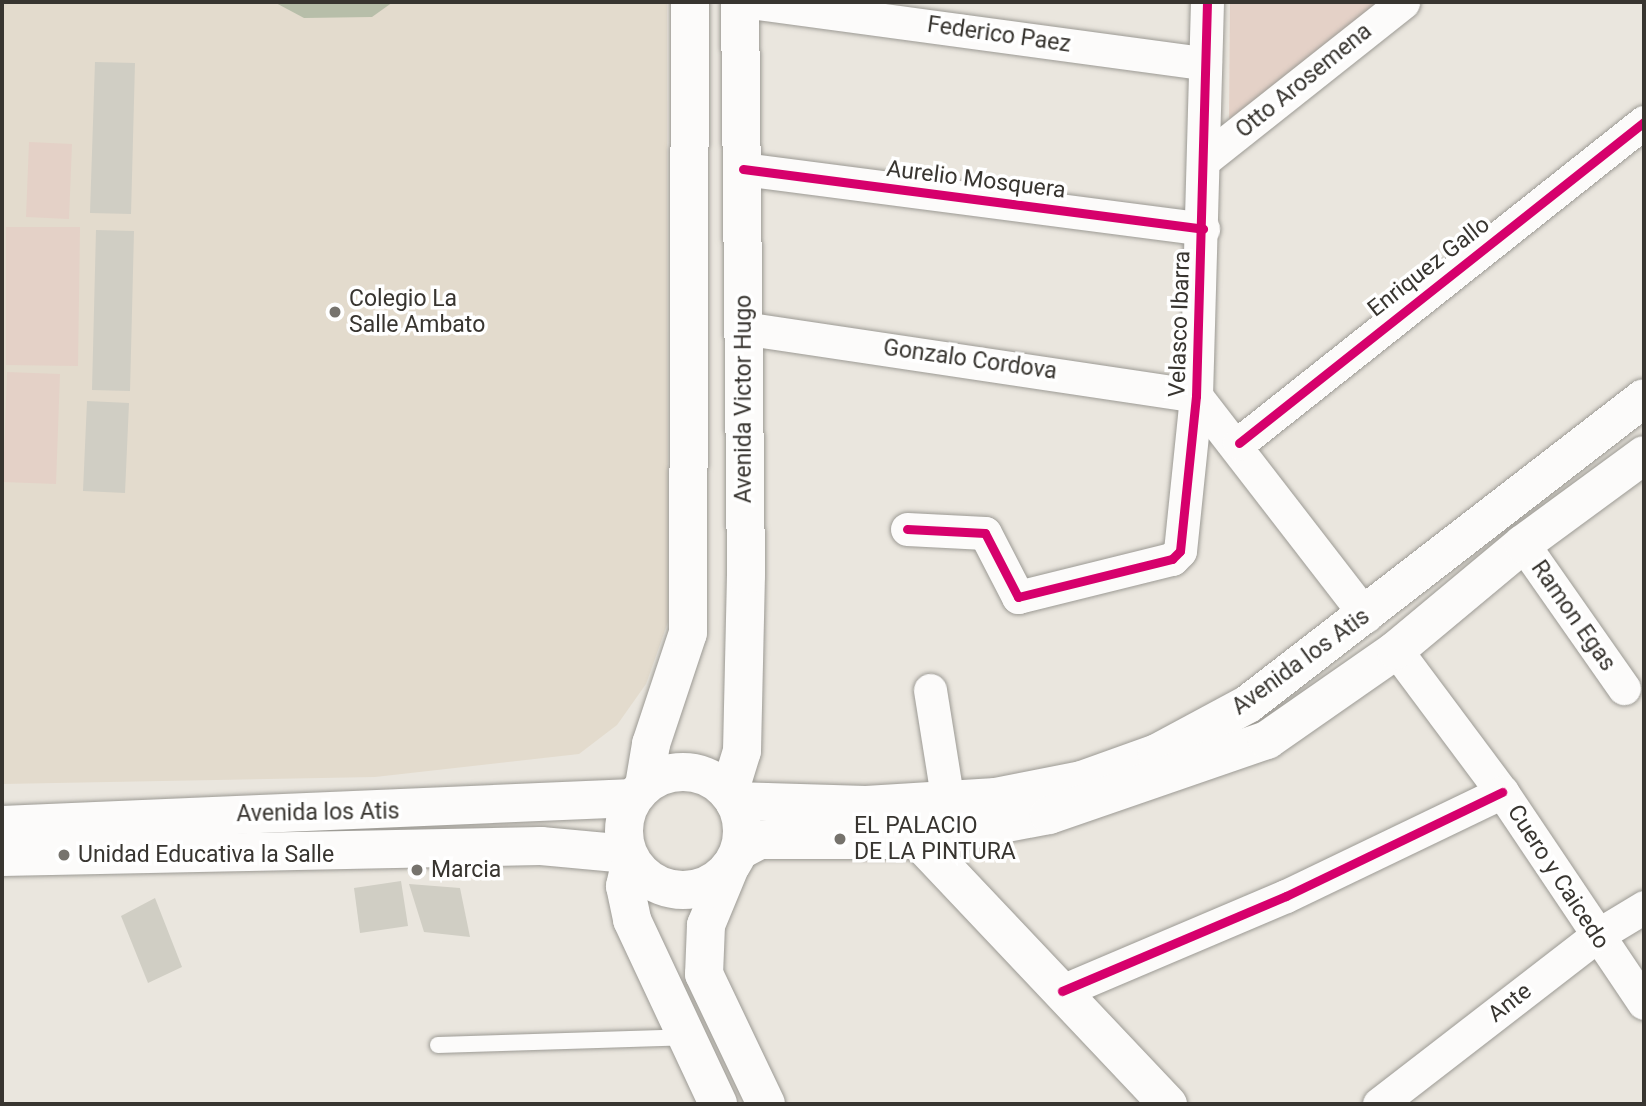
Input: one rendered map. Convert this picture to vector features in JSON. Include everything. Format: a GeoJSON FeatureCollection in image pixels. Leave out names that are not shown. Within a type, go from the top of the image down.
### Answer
{"type":"FeatureCollection","features":[{"type":"Feature","properties":{"kind":"main road"},"geometry":{"type":"LineString","coordinates":[[690,2],[688,633],[650,744],[639,792],[625,816],[630,857],[625,886],[632,920],[718,1104]]}},
{"type":"Feature","properties":{"kind":"main road","name":"Avenida Victor Hugo"},"geometry":{"type":"LineString","coordinates":[[731,797],[742,751],[743,169],[740,2]]}},
{"type":"Feature","properties":{"kind":"main road","name":"Avenida los Atis"},"geometry":{"type":"LineString","coordinates":[[2,825],[639,792],[661,776],[698,773],[731,797],[948,802],[1082,780],[1157,753],[1248,704],[1366,616],[1644,398]]}},
{"type":"Feature","properties":{"kind":"main road","name":"Avenida los Atis"},"geometry":{"type":"LineString","coordinates":[[2,857],[541,846],[630,857],[643,876],[679,891],[716,880],[734,859],[760,840],[918,839],[1049,815],[1267,740],[1396,650],[1523,544],[1644,455]]}},
{"type":"Feature","properties":{"kind":"main road"},"geometry":{"type":"LineString","coordinates":[[731,797],[741,825],[734,859],[716,888],[706,925],[704,974],[766,1104]]}},
{"type":"Feature","properties":{"kind":"main road"},"geometry":{"type":"LineString","coordinates":[[918,839],[1168,1104]]}},
{"type":"Feature","properties":{"kind":"street","name":"Federico Paez"},"geometry":{"type":"LineString","coordinates":[[751,2],[1205,63]]}},
{"type":"Feature","properties":{"kind":"street","name":"Velasco Ibarra"},"geometry":{"type":"LineString","coordinates":[[907,529],[985,533],[1018,597],[1172,559],[1184,541],[1196,396],[1203,229],[1207,2]]}},
{"type":"Feature","properties":{"kind":"street","name":"Otto Arosemena"},"geometry":{"type":"LineString","coordinates":[[1204,160],[1403,2]]}},
{"type":"Feature","properties":{"kind":"street","name":"Enriquez Gallo"},"geometry":{"type":"LineString","coordinates":[[1239,443],[1644,122]]}},
{"type":"Feature","properties":{"kind":"street","name":"Aurelio Mosquera"},"geometry":{"type":"LineString","coordinates":[[743,169],[1203,229]]}},
{"type":"Feature","properties":{"kind":"street","name":"Gonzalo Cordova"},"geometry":{"type":"LineString","coordinates":[[743,328],[1196,396]]}},
{"type":"Feature","properties":{"kind":"street"},"geometry":{"type":"LineString","coordinates":[[1196,396],[1239,443],[1366,616]]}},
{"type":"Feature","properties":{"kind":"street","name":"Ramon Egas"},"geometry":{"type":"LineString","coordinates":[[1523,544],[1624,688]]}},
{"type":"Feature","properties":{"kind":"street","name":"Cuero y Caicedo"},"geometry":{"type":"LineString","coordinates":[[1396,650],[1502,792],[1596,936],[1644,1003]]}},
{"type":"Feature","properties":{"kind":"street"},"geometry":{"type":"LineString","coordinates":[[930,690],[948,802]]}},
{"type":"Feature","properties":{"kind":"street"},"geometry":{"type":"LineString","coordinates":[[1062,991],[1286,896],[1502,792]]}},
{"type":"Feature","properties":{"kind":"street","name":"Ante"},"geometry":{"type":"LineString","coordinates":[[1379,1104],[1596,936],[1644,907]]}},
{"type":"Feature","properties":{"kind":"lane"},"geometry":{"type":"LineString","coordinates":[[438,1045],[685,1037]]}},
{"type":"Feature","properties":{"kind":"shaded area","name":"Colegio La Salle Ambato"},"geometry":{"type":"Polygon","coordinates":[[[2,2],[667,2],[668,622],[646,684],[617,725],[579,754],[375,777],[2,784],[2,2]]]}},
{"type":"Feature","properties":{"kind":"shaded area"},"geometry":{"type":"Polygon","coordinates":[[[274,2],[393,2],[372,17],[304,18],[274,2]]]}},
{"type":"Feature","properties":{"kind":"shaded area"},"geometry":{"type":"Polygon","coordinates":[[[1230,2],[1385,2],[1229,119],[1230,2]]]}},
{"type":"Feature","properties":{"kind":"shaded area"},"geometry":{"type":"Polygon","coordinates":[[[29,142],[72,144],[69,219],[26,217],[29,142]]]}},
{"type":"Feature","properties":{"kind":"shaded area"},"geometry":{"type":"Polygon","coordinates":[[[6,227],[80,227],[78,366],[6,365],[6,227]]]}},
{"type":"Feature","properties":{"kind":"shaded area"},"geometry":{"type":"Polygon","coordinates":[[[7,372],[60,374],[56,484],[3,482],[7,372]]]}},
{"type":"Feature","properties":{"kind":"building"},"geometry":{"type":"Polygon","coordinates":[[[95,62],[135,63],[131,214],[90,213],[95,62]]]}},
{"type":"Feature","properties":{"kind":"building"},"geometry":{"type":"Polygon","coordinates":[[[96,230],[134,231],[130,391],[92,390],[96,230]]]}},
{"type":"Feature","properties":{"kind":"building"},"geometry":{"type":"Polygon","coordinates":[[[87,401],[129,403],[125,493],[83,491],[87,401]]]}},
{"type":"Feature","properties":{"kind":"building"},"geometry":{"type":"Polygon","coordinates":[[[401,881],[408,926],[360,933],[354,888],[401,881]]]}},
{"type":"Feature","properties":{"kind":"building"},"geometry":{"type":"Polygon","coordinates":[[[409,884],[460,888],[470,937],[424,932],[409,884]]]}},
{"type":"Feature","properties":{"kind":"building"},"geometry":{"type":"Polygon","coordinates":[[[155,898],[182,967],[148,983],[121,916],[155,898]]]}},
{"type":"Feature","properties":{"kind":"cycle path"},"geometry":{"type":"LineString","coordinates":[[907,529],[985,533],[1018,597],[1172,559],[1180,551],[1196,396],[1207,2]]}},
{"type":"Feature","properties":{"kind":"cycle path"},"geometry":{"type":"LineString","coordinates":[[1239,443],[1644,122]]}},
{"type":"Feature","properties":{"kind":"cycle path"},"geometry":{"type":"LineString","coordinates":[[743,169],[1203,229]]}},
{"type":"Feature","properties":{"kind":"cycle path"},"geometry":{"type":"LineString","coordinates":[[1062,991],[1286,896],[1502,792]]}},
{"type":"Feature","properties":{"kind":"place","name":"Colegio La Salle Ambato"},"geometry":{"type":"Point","coordinates":[335,312]}},
{"type":"Feature","properties":{"kind":"place","name":"EL PALACIO DE LA PINTURA"},"geometry":{"type":"Point","coordinates":[840,839]}},
{"type":"Feature","properties":{"kind":"place","name":"Unidad Educativa la Salle"},"geometry":{"type":"Point","coordinates":[64,855]}},
{"type":"Feature","properties":{"kind":"place","name":"Marcia"},"geometry":{"type":"Point","coordinates":[417,870]}}]}
